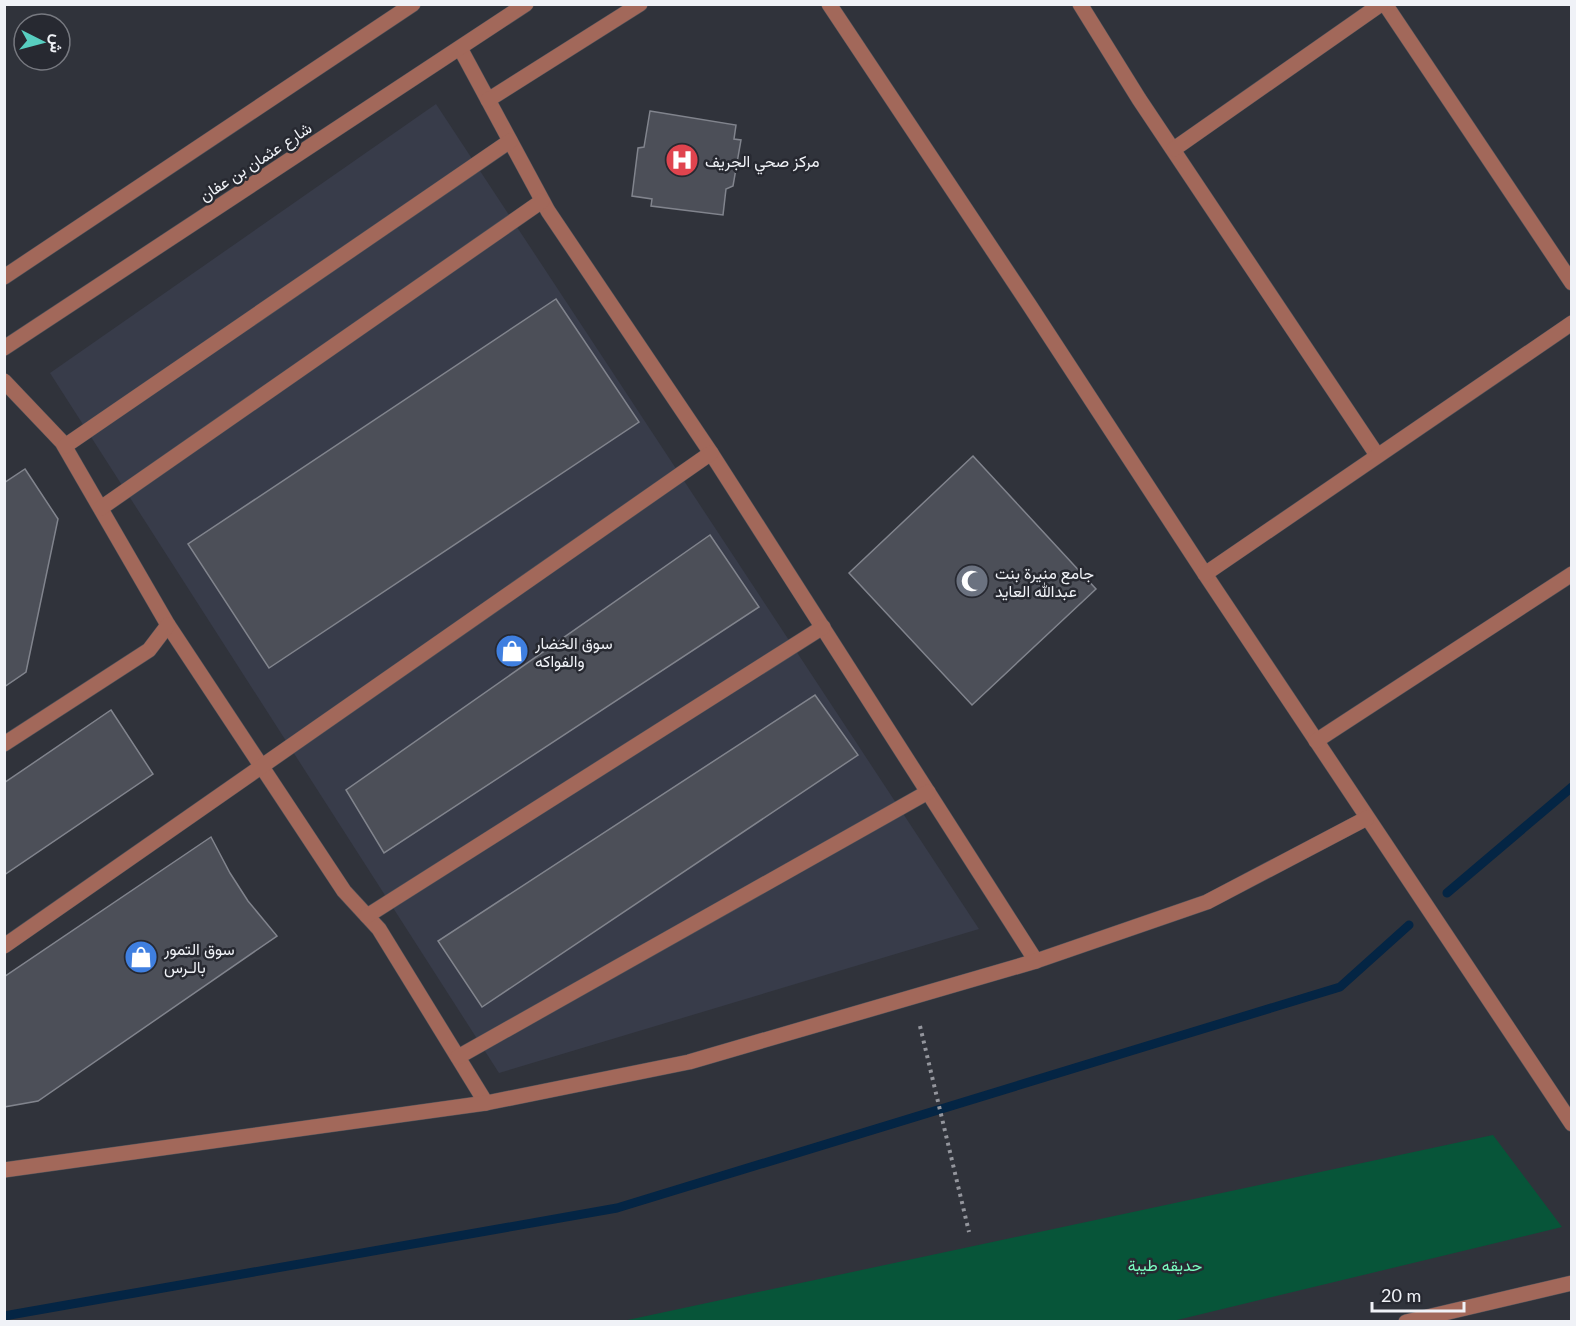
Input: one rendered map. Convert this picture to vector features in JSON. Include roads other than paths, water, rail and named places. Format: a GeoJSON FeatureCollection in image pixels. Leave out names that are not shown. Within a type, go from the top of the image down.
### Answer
{"type":"FeatureCollection","features":[{"type":"Feature","properties":{"kind":"street"},"geometry":{"type":"LineString","coordinates":[[4,278],[413,4]]}},
{"type":"Feature","properties":{"kind":"street","name":"شارع عثمان بن عفان"},"geometry":{"type":"LineString","coordinates":[[4,348],[526,4]]}},
{"type":"Feature","properties":{"kind":"street"},"geometry":{"type":"LineString","coordinates":[[488,100],[640,4]]}},
{"type":"Feature","properties":{"kind":"street"},"geometry":{"type":"LineString","coordinates":[[829,4],[1030,306],[1204,574],[1572,1124]]}},
{"type":"Feature","properties":{"kind":"street"},"geometry":{"type":"LineString","coordinates":[[1080,4],[1139,99],[1377,455]]}},
{"type":"Feature","properties":{"kind":"street"},"geometry":{"type":"LineString","coordinates":[[1174,149],[1383,4],[1572,283]]}},
{"type":"Feature","properties":{"kind":"street"},"geometry":{"type":"LineString","coordinates":[[460,48],[542,201],[711,453],[1036,961]]}},
{"type":"Feature","properties":{"kind":"street"},"geometry":{"type":"LineString","coordinates":[[65,446],[510,141]]}},
{"type":"Feature","properties":{"kind":"street"},"geometry":{"type":"LineString","coordinates":[[101,508],[542,201]]}},
{"type":"Feature","properties":{"kind":"street"},"geometry":{"type":"LineString","coordinates":[[1204,574],[1572,323]]}},
{"type":"Feature","properties":{"kind":"street"},"geometry":{"type":"LineString","coordinates":[[4,381],[65,446],[168,625],[344,891],[379,929],[486,1103]]}},
{"type":"Feature","properties":{"kind":"street"},"geometry":{"type":"LineString","coordinates":[[4,946],[711,453]]}},
{"type":"Feature","properties":{"kind":"street"},"geometry":{"type":"LineString","coordinates":[[1316,741],[1572,574]]}},
{"type":"Feature","properties":{"kind":"street"},"geometry":{"type":"LineString","coordinates":[[4,744],[149,650],[168,625]]}},
{"type":"Feature","properties":{"kind":"street"},"geometry":{"type":"LineString","coordinates":[[367,916],[823,627]]}},
{"type":"Feature","properties":{"kind":"street"},"geometry":{"type":"LineString","coordinates":[[458,1057],[928,792]]}},
{"type":"Feature","properties":{"kind":"street"},"geometry":{"type":"LineString","coordinates":[[4,1170],[486,1103],[689,1062],[1036,961],[1207,902],[1367,818]]}},
{"type":"Feature","properties":{"kind":"street"},"geometry":{"type":"LineString","coordinates":[[1406,1322],[1572,1283]]}},
{"type":"Feature","properties":{"kind":"waterway"},"geometry":{"type":"LineString","coordinates":[[1447,893],[1572,787]]}},
{"type":"Feature","properties":{"kind":"waterway"},"geometry":{"type":"LineString","coordinates":[[4,1316],[617,1208],[1340,987],[1409,925]]}},
{"type":"Feature","properties":{"kind":"place","name":"مركز صحي الجريف"},"geometry":{"type":"Point","coordinates":[682,160]}},
{"type":"Feature","properties":{"kind":"place","name":"جامع منيرة بنت عبدالله العايد"},"geometry":{"type":"Point","coordinates":[972,581]}},
{"type":"Feature","properties":{"kind":"place","name":"سوق الخضار والفواكه"},"geometry":{"type":"Point","coordinates":[512,651]}},
{"type":"Feature","properties":{"kind":"place","name":"سوق التمور بالـرس"},"geometry":{"type":"Point","coordinates":[141,957]}},
{"type":"Feature","properties":{"kind":"park label","name":"حديقه طيبة"},"geometry":{"type":"Point","coordinates":[1165,1264]}}]}
